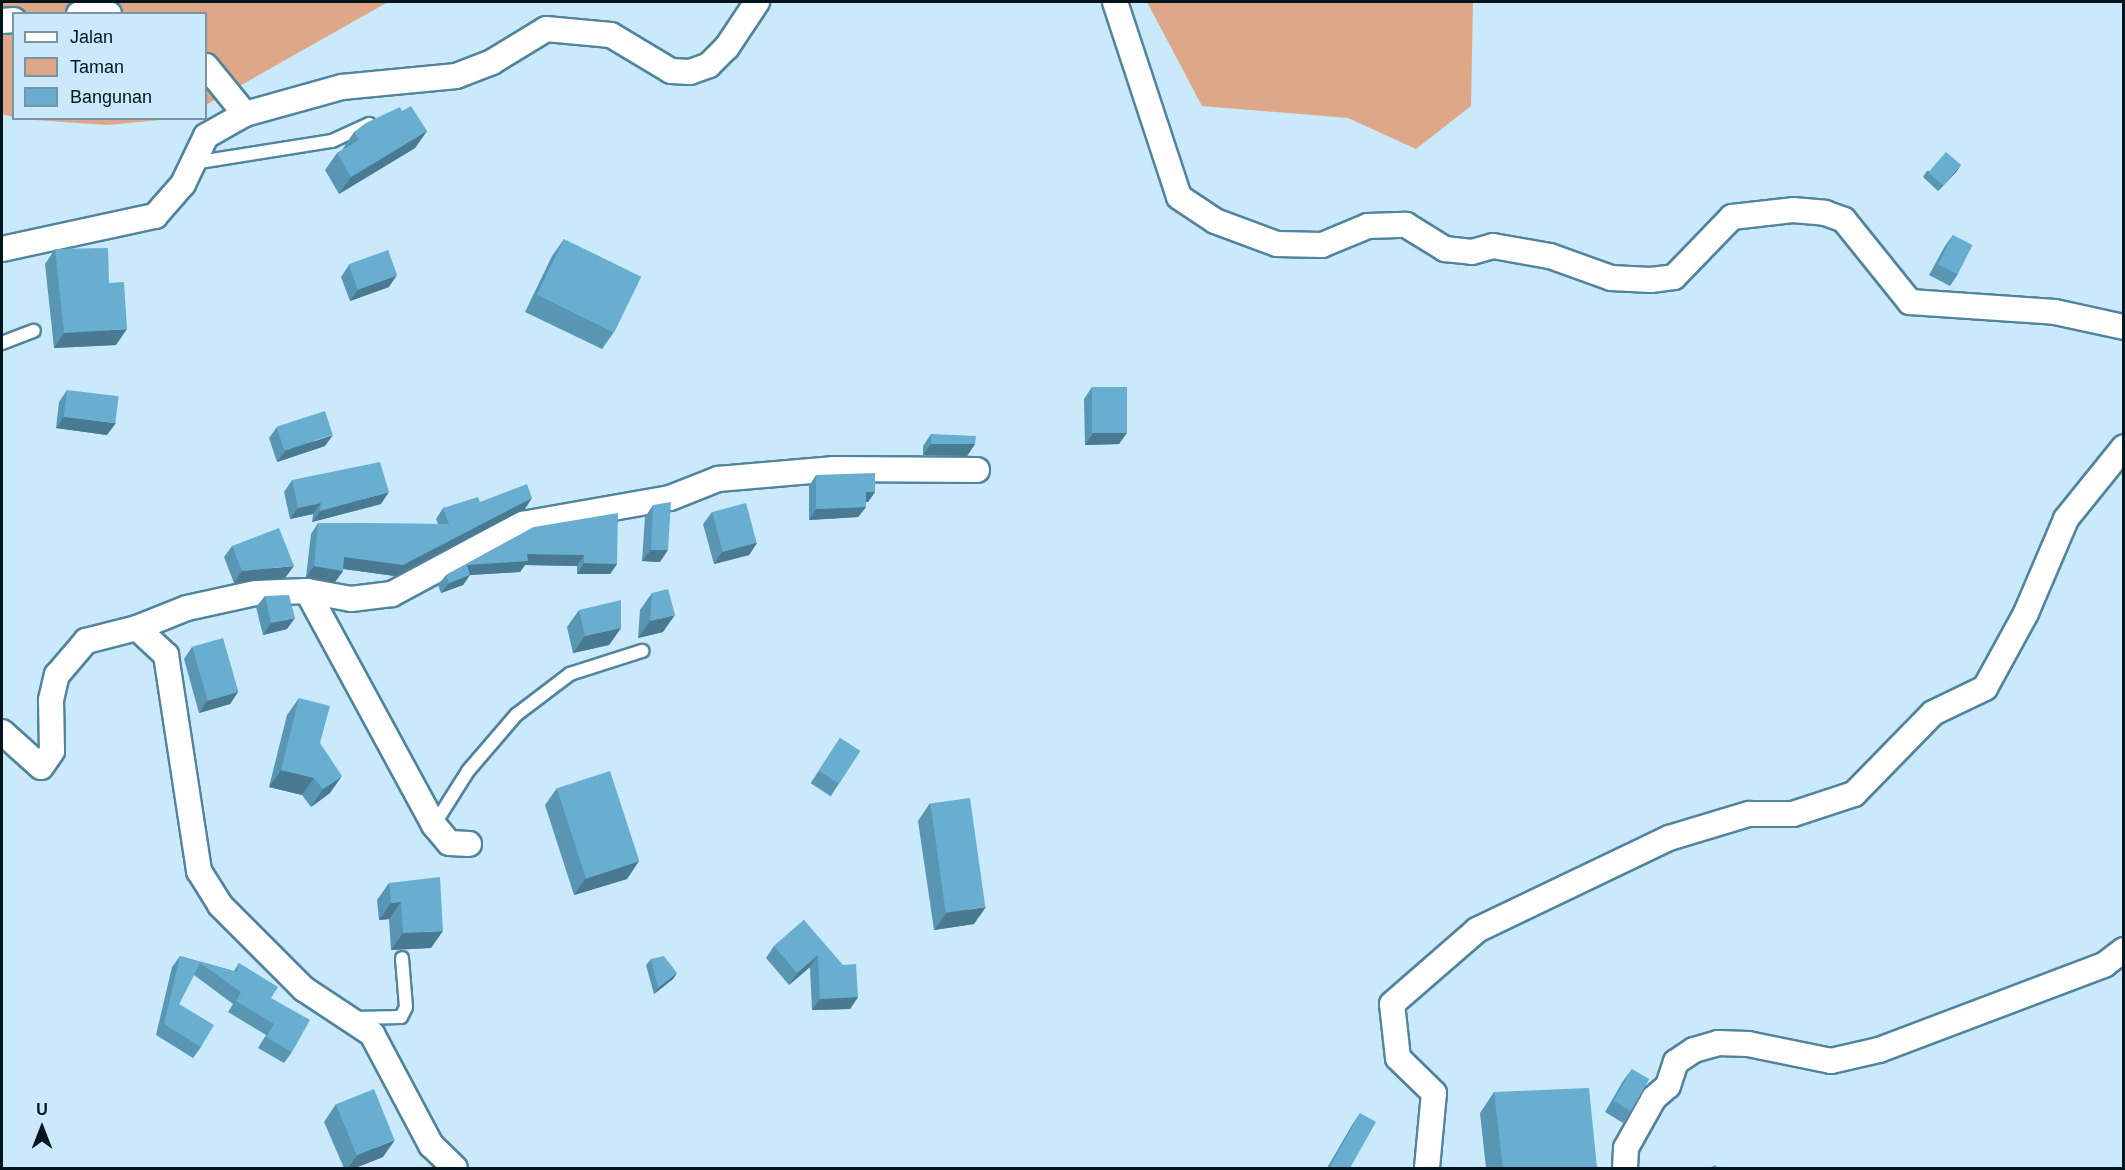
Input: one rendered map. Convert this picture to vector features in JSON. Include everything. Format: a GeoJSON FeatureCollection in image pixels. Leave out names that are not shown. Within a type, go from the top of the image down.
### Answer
{"type":"FeatureCollection","features":[{"type":"Feature","properties":{"kind":"street"},"geometry":{"type":"LineString","coordinates":[[2,249],[155,216],[193,164],[215,126],[245,114],[342,87],[456,76],[492,62],[546,29],[611,35],[671,71],[690,72],[709,65],[727,47],[758,2]]}},
{"type":"Feature","properties":{"kind":"street"},"geometry":{"type":"LineString","coordinates":[[1115,2],[1179,196],[1215,221],[1277,244],[1322,245],[1368,226],[1406,225],[1445,249],[1472,252],[1493,246],[1550,256],[1611,278],[1651,280],[1674,277],[1732,217],[1793,210],[1825,213],[1844,220],[1910,302],[2055,312],[2124,327]]}},
{"type":"Feature","properties":{"kind":"street"},"geometry":{"type":"LineString","coordinates":[[207,67],[245,114]]}},
{"type":"Feature","properties":{"kind":"street"},"geometry":{"type":"LineString","coordinates":[[1427,1168],[1434,1092],[1398,1058],[1392,1004],[1476,930],[1669,838],[1749,814],[1792,814],[1854,794],[1933,712],[1985,688],[2026,613],[2066,519],[2124,447]]}},
{"type":"Feature","properties":{"kind":"street"},"geometry":{"type":"LineString","coordinates":[[2,732],[35,765],[48,762],[57,675],[86,641],[137,628],[224,597],[307,591],[351,599],[392,594],[522,524],[670,498],[718,479],[835,468],[977,470]]}},
{"type":"Feature","properties":{"kind":"street"},"geometry":{"type":"LineString","coordinates":[[307,591],[434,825],[449,843],[469,844]]}},
{"type":"Feature","properties":{"kind":"street"},"geometry":{"type":"LineString","coordinates":[[137,628],[166,655],[199,871],[220,905],[304,989],[354,1018],[372,1034],[432,1145],[455,1168]]}},
{"type":"Feature","properties":{"kind":"street"},"geometry":{"type":"LineString","coordinates":[[1625,1168],[1626,1148],[1654,1098],[1668,1086],[1676,1062],[1694,1050],[1718,1042],[1759,1044],[1831,1061],[1870,1052],[2104,965],[2124,950]]}},
{"type":"Feature","properties":{"kind":"lane"},"geometry":{"type":"LineString","coordinates":[[193,164],[332,141],[384,117]]}},
{"type":"Feature","properties":{"kind":"lane"},"geometry":{"type":"LineString","coordinates":[[2,343],[34,331]]}},
{"type":"Feature","properties":{"kind":"lane"},"geometry":{"type":"LineString","coordinates":[[434,825],[468,771],[516,715],[570,674],[642,651]]}},
{"type":"Feature","properties":{"kind":"lane"},"geometry":{"type":"LineString","coordinates":[[354,1018],[401,1017],[406,1007],[402,958]]}},
{"type":"Feature","properties":{"kind":"green space"},"geometry":{"type":"Polygon","coordinates":[[[2,2],[388,2],[207,104],[207,12],[12,12],[12,117],[2,114],[2,2]]]}},
{"type":"Feature","properties":{"kind":"green space"},"geometry":{"type":"Polygon","coordinates":[[[1147,2],[1473,2],[1471,106],[1416,149],[1348,118],[1202,106],[1147,2]]]}},
{"type":"Feature","properties":{"kind":"green space"},"geometry":{"type":"Polygon","coordinates":[[[34,120],[161,120],[107,125],[34,120]]]}},
{"type":"Feature","properties":{"kind":"building"},"geometry":{"type":"Polygon","coordinates":[[[411,106],[427,131],[351,177],[337,153],[359,140],[354,132],[366,123],[400,107],[402,111],[411,106]]]}},
{"type":"Feature","properties":{"kind":"building"},"geometry":{"type":"Polygon","coordinates":[[[1946,152],[1961,165],[1943,185],[1928,172],[1946,152]]]}},
{"type":"Feature","properties":{"kind":"building"},"geometry":{"type":"Polygon","coordinates":[[[1953,235],[1973,245],[1958,274],[1938,264],[1953,235]]]}},
{"type":"Feature","properties":{"kind":"building"},"geometry":{"type":"Polygon","coordinates":[[[564,239],[641,277],[614,332],[537,295],[564,239]]]}},
{"type":"Feature","properties":{"kind":"building"},"geometry":{"type":"Polygon","coordinates":[[[108,248],[109,283],[124,282],[127,329],[64,333],[55,249],[108,248]]]}},
{"type":"Feature","properties":{"kind":"building"},"geometry":{"type":"Polygon","coordinates":[[[388,250],[397,275],[358,290],[349,264],[388,250]]]}},
{"type":"Feature","properties":{"kind":"building"},"geometry":{"type":"Polygon","coordinates":[[[1092,387],[1127,387],[1127,433],[1092,433],[1092,387]]]}},
{"type":"Feature","properties":{"kind":"building"},"geometry":{"type":"Polygon","coordinates":[[[67,390],[119,396],[115,423],[64,417],[67,390]]]}},
{"type":"Feature","properties":{"kind":"building"},"geometry":{"type":"Polygon","coordinates":[[[325,411],[333,435],[284,451],[276,427],[325,411]]]}},
{"type":"Feature","properties":{"kind":"building"},"geometry":{"type":"Polygon","coordinates":[[[931,434],[976,436],[975,444],[931,444],[931,434]]]}},
{"type":"Feature","properties":{"kind":"building"},"geometry":{"type":"Polygon","coordinates":[[[380,462],[389,492],[320,511],[321,503],[298,508],[292,480],[380,462]]]}},
{"type":"Feature","properties":{"kind":"building"},"geometry":{"type":"Polygon","coordinates":[[[875,473],[875,492],[866,492],[866,507],[816,509],[816,475],[875,473]]]}},
{"type":"Feature","properties":{"kind":"building"},"geometry":{"type":"Polygon","coordinates":[[[527,484],[532,498],[403,565],[344,557],[343,571],[314,566],[318,523],[449,524],[443,508],[478,497],[480,502],[527,484]]]}},
{"type":"Feature","properties":{"kind":"building"},"geometry":{"type":"Polygon","coordinates":[[[671,502],[668,550],[651,550],[653,505],[671,502]]]}},
{"type":"Feature","properties":{"kind":"building"},"geometry":{"type":"Polygon","coordinates":[[[746,503],[757,543],[723,552],[712,512],[746,503]]]}},
{"type":"Feature","properties":{"kind":"building"},"geometry":{"type":"Polygon","coordinates":[[[618,513],[617,564],[584,563],[584,555],[527,554],[528,561],[467,565],[470,575],[449,583],[446,575],[534,527],[618,513]]]}},
{"type":"Feature","properties":{"kind":"building"},"geometry":{"type":"Polygon","coordinates":[[[279,528],[294,566],[242,571],[232,546],[279,528]]]}},
{"type":"Feature","properties":{"kind":"building"},"geometry":{"type":"Polygon","coordinates":[[[668,589],[675,615],[650,621],[652,593],[668,589]]]}},
{"type":"Feature","properties":{"kind":"building"},"geometry":{"type":"Polygon","coordinates":[[[289,595],[295,618],[271,623],[265,596],[289,595]]]}},
{"type":"Feature","properties":{"kind":"building"},"geometry":{"type":"Polygon","coordinates":[[[621,600],[621,628],[585,636],[579,610],[621,600]]]}},
{"type":"Feature","properties":{"kind":"building"},"geometry":{"type":"Polygon","coordinates":[[[223,638],[238,692],[208,701],[192,647],[223,638]]]}},
{"type":"Feature","properties":{"kind":"building"},"geometry":{"type":"Polygon","coordinates":[[[299,698],[330,706],[320,743],[342,776],[323,789],[314,778],[281,770],[299,698]]]}},
{"type":"Feature","properties":{"kind":"building"},"geometry":{"type":"Polygon","coordinates":[[[840,738],[860,751],[839,784],[819,771],[840,738]]]}},
{"type":"Feature","properties":{"kind":"building"},"geometry":{"type":"Polygon","coordinates":[[[610,771],[639,861],[586,879],[557,788],[610,771]]]}},
{"type":"Feature","properties":{"kind":"building"},"geometry":{"type":"Polygon","coordinates":[[[970,798],[985,907],[946,912],[930,804],[970,798]]]}},
{"type":"Feature","properties":{"kind":"building"},"geometry":{"type":"Polygon","coordinates":[[[440,877],[443,931],[403,933],[401,902],[391,903],[389,883],[440,877]]]}},
{"type":"Feature","properties":{"kind":"building"},"geometry":{"type":"Polygon","coordinates":[[[804,920],[843,965],[856,964],[858,997],[820,999],[818,955],[797,973],[774,946],[804,920]]]}},
{"type":"Feature","properties":{"kind":"building"},"geometry":{"type":"Polygon","coordinates":[[[180,956],[237,972],[239,963],[278,987],[271,998],[310,1020],[292,1052],[266,1037],[274,1024],[236,1001],[241,992],[200,963],[179,1004],[214,1025],[201,1047],[164,1024],[180,956]]]}},
{"type":"Feature","properties":{"kind":"building"},"geometry":{"type":"Polygon","coordinates":[[[664,956],[677,973],[658,988],[651,959],[664,956]]]}},
{"type":"Feature","properties":{"kind":"building"},"geometry":{"type":"Polygon","coordinates":[[[1632,1069],[1649,1079],[1631,1111],[1614,1101],[1632,1069]]]}},
{"type":"Feature","properties":{"kind":"building"},"geometry":{"type":"Polygon","coordinates":[[[1589,1088],[1597,1168],[1503,1168],[1494,1092],[1589,1088]]]}},
{"type":"Feature","properties":{"kind":"building"},"geometry":{"type":"Polygon","coordinates":[[[374,1089],[395,1140],[357,1155],[336,1104],[374,1089]]]}},
{"type":"Feature","properties":{"kind":"building"},"geometry":{"type":"Polygon","coordinates":[[[1360,1113],[1376,1122],[1350,1168],[1330,1167],[1360,1113]]]}}]}
